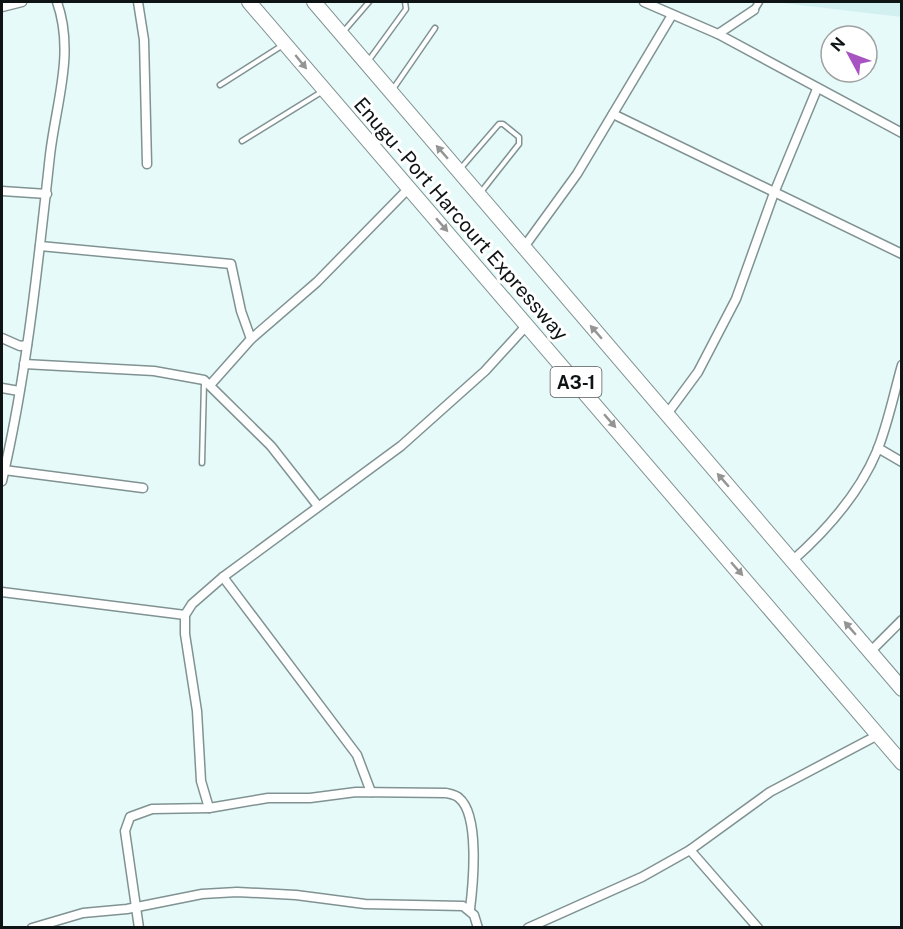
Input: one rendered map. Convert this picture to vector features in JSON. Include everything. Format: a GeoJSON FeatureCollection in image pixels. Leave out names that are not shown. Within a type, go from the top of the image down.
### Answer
{"type":"FeatureCollection","features":[{"type":"Feature","properties":{"kind":"highway","name":"Enugu - Port Harcourt Expressway"},"geometry":{"type":"LineString","coordinates":[[249,2],[902,763]]}},
{"type":"Feature","properties":{"kind":"highway","name":"Enugu - Port Harcourt Expressway"},"geometry":{"type":"LineString","coordinates":[[314,2],[902,688]]}},
{"type":"Feature","properties":{"kind":"street"},"geometry":{"type":"LineString","coordinates":[[2,7],[22,2]]}},
{"type":"Feature","properties":{"kind":"street"},"geometry":{"type":"LineString","coordinates":[[2,481],[27,345],[65,54],[65,30],[57,2]]}},
{"type":"Feature","properties":{"kind":"street"},"geometry":{"type":"LineString","coordinates":[[138,2],[144,40],[147,164]]}},
{"type":"Feature","properties":{"kind":"street"},"geometry":{"type":"LineString","coordinates":[[644,2],[718,34],[902,133]]}},
{"type":"Feature","properties":{"kind":"street"},"geometry":{"type":"LineString","coordinates":[[718,34],[754,10],[759,2]]}},
{"type":"Feature","properties":{"kind":"street"},"geometry":{"type":"LineString","coordinates":[[524,247],[577,174],[672,15]]}},
{"type":"Feature","properties":{"kind":"street"},"geometry":{"type":"LineString","coordinates":[[666,414],[698,372],[736,299],[774,193],[817,89]]}},
{"type":"Feature","properties":{"kind":"street"},"geometry":{"type":"LineString","coordinates":[[614,114],[902,254]]}},
{"type":"Feature","properties":{"kind":"street"},"geometry":{"type":"LineString","coordinates":[[208,382],[251,339],[317,282],[410,187]]}},
{"type":"Feature","properties":{"kind":"street"},"geometry":{"type":"LineString","coordinates":[[2,191],[47,194]]}},
{"type":"Feature","properties":{"kind":"street"},"geometry":{"type":"LineString","coordinates":[[40,246],[231,264],[241,311],[251,339]]}},
{"type":"Feature","properties":{"kind":"street"},"geometry":{"type":"LineString","coordinates":[[209,808],[201,781],[197,711],[185,634],[185,615],[192,604],[223,577],[401,446],[485,371],[527,325]]}},
{"type":"Feature","properties":{"kind":"street"},"geometry":{"type":"LineString","coordinates":[[2,338],[20,346],[27,345]]}},
{"type":"Feature","properties":{"kind":"street"},"geometry":{"type":"LineString","coordinates":[[24,364],[154,371],[208,382],[271,446],[318,506]]}},
{"type":"Feature","properties":{"kind":"street"},"geometry":{"type":"LineString","coordinates":[[792,561],[848,502],[878,448],[901,366]]}},
{"type":"Feature","properties":{"kind":"street"},"geometry":{"type":"LineString","coordinates":[[2,388],[20,391]]}},
{"type":"Feature","properties":{"kind":"street"},"geometry":{"type":"LineString","coordinates":[[878,448],[902,462]]}},
{"type":"Feature","properties":{"kind":"street"},"geometry":{"type":"LineString","coordinates":[[4,471],[143,488]]}},
{"type":"Feature","properties":{"kind":"street"},"geometry":{"type":"LineString","coordinates":[[223,577],[357,755],[371,792]]}},
{"type":"Feature","properties":{"kind":"street"},"geometry":{"type":"LineString","coordinates":[[2,592],[185,615]]}},
{"type":"Feature","properties":{"kind":"street"},"geometry":{"type":"LineString","coordinates":[[870,652],[902,620]]}},
{"type":"Feature","properties":{"kind":"street"},"geometry":{"type":"LineString","coordinates":[[528,927],[642,877],[690,850],[770,792],[878,735]]}},
{"type":"Feature","properties":{"kind":"street"},"geometry":{"type":"LineString","coordinates":[[139,927],[125,831],[130,817],[152,809],[209,808],[268,798],[371,792],[446,793],[459,797],[465,806],[471,825],[473,887],[470,909],[478,927]]}},
{"type":"Feature","properties":{"kind":"street"},"geometry":{"type":"LineString","coordinates":[[690,850],[758,927]]}},
{"type":"Feature","properties":{"kind":"street"},"geometry":{"type":"LineString","coordinates":[[32,927],[84,913],[136,907],[202,894],[237,892],[296,895],[365,904],[463,906],[470,909]]}},
{"type":"Feature","properties":{"kind":"lane"},"geometry":{"type":"LineString","coordinates":[[341,34],[369,2]]}},
{"type":"Feature","properties":{"kind":"lane"},"geometry":{"type":"LineString","coordinates":[[366,63],[406,9],[405,2]]}},
{"type":"Feature","properties":{"kind":"lane"},"geometry":{"type":"LineString","coordinates":[[391,92],[435,28]]}},
{"type":"Feature","properties":{"kind":"lane"},"geometry":{"type":"LineString","coordinates":[[220,85],[286,43]]}},
{"type":"Feature","properties":{"kind":"lane"},"geometry":{"type":"LineString","coordinates":[[242,141],[324,90]]}},
{"type":"Feature","properties":{"kind":"lane"},"geometry":{"type":"LineString","coordinates":[[458,171],[499,124],[503,124],[519,137],[519,144],[479,195]]}},
{"type":"Feature","properties":{"kind":"lane"},"geometry":{"type":"LineString","coordinates":[[202,463],[208,382]]}},
{"type":"Feature","properties":{"kind":"shaded area"},"geometry":{"type":"Polygon","coordinates":[[[774,2],[901,2],[901,17],[774,2]]]}}]}
